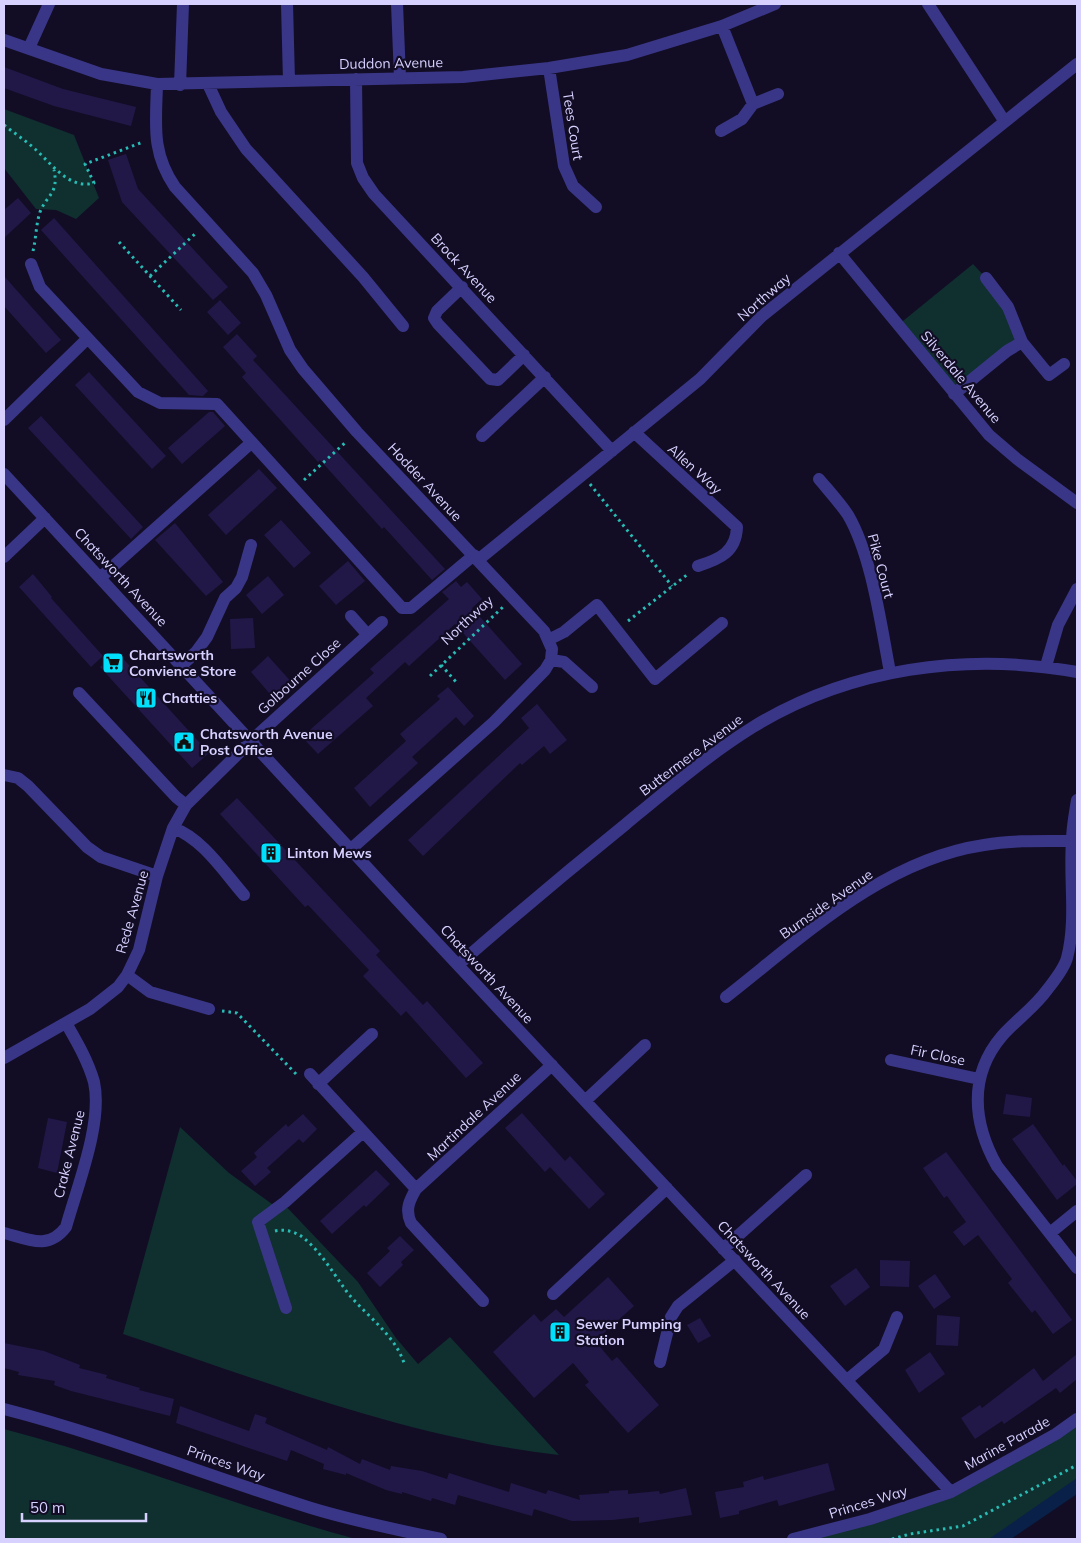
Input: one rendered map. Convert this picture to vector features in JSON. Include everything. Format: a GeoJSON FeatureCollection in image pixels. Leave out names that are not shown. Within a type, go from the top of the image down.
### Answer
{"type":"FeatureCollection","features":[{"type":"Feature","properties":{"kind":"street"},"geometry":{"type":"LineString","coordinates":[[29,48],[49,4]]}},
{"type":"Feature","properties":{"kind":"street"},"geometry":{"type":"LineString","coordinates":[[180,84],[183,4]]}},
{"type":"Feature","properties":{"kind":"street"},"geometry":{"type":"LineString","coordinates":[[287,4],[288,81]]}},
{"type":"Feature","properties":{"kind":"street"},"geometry":{"type":"LineString","coordinates":[[398,4],[400,78]]}},
{"type":"Feature","properties":{"kind":"street","name":"Duddon Avenue"},"geometry":{"type":"LineString","coordinates":[[4,40],[101,74],[157,84],[463,77],[549,68],[627,55],[722,26],[775,4]]}},
{"type":"Feature","properties":{"kind":"street"},"geometry":{"type":"LineString","coordinates":[[928,4],[1005,122]]}},
{"type":"Feature","properties":{"kind":"street"},"geometry":{"type":"LineString","coordinates":[[722,26],[753,104]]}},
{"type":"Feature","properties":{"kind":"street","name":"Northway"},"geometry":{"type":"LineString","coordinates":[[87,339],[138,392],[160,403],[217,404],[402,608],[411,608],[583,476],[700,379],[750,326],[1077,64]]}},
{"type":"Feature","properties":{"kind":"street","name":"Tees Court"},"geometry":{"type":"LineString","coordinates":[[549,68],[564,166],[573,186],[596,207]]}},
{"type":"Feature","properties":{"kind":"street","name":"Brock Avenue"},"geometry":{"type":"LineString","coordinates":[[356,79],[357,163],[363,178],[374,194],[612,451]]}},
{"type":"Feature","properties":{"kind":"street","name":"Hodder Avenue"},"geometry":{"type":"LineString","coordinates":[[157,84],[155,137],[164,170],[175,187],[253,274],[266,295],[290,350],[303,369],[357,432],[550,639]]}},
{"type":"Feature","properties":{"kind":"street"},"geometry":{"type":"LineString","coordinates":[[208,84],[221,112],[246,149],[363,277],[403,326]]}},
{"type":"Feature","properties":{"kind":"street"},"geometry":{"type":"LineString","coordinates":[[721,131],[742,119],[753,104],[778,94]]}},
{"type":"Feature","properties":{"kind":"street","name":"Silverdale Avenue"},"geometry":{"type":"LineString","coordinates":[[839,254],[954,394],[1002,448],[1077,502]]}},
{"type":"Feature","properties":{"kind":"street"},"geometry":{"type":"LineString","coordinates":[[4,420],[87,339],[40,287],[31,264]]}},
{"type":"Feature","properties":{"kind":"street"},"geometry":{"type":"LineString","coordinates":[[986,278],[1008,307],[1022,342],[1049,375],[1064,364]]}},
{"type":"Feature","properties":{"kind":"street"},"geometry":{"type":"LineString","coordinates":[[462,287],[437,311],[434,318],[438,324],[490,380],[498,380],[524,355]]}},
{"type":"Feature","properties":{"kind":"street"},"geometry":{"type":"LineString","coordinates":[[954,394],[1007,351],[1022,342]]}},
{"type":"Feature","properties":{"kind":"street"},"geometry":{"type":"LineString","coordinates":[[482,436],[545,377]]}},
{"type":"Feature","properties":{"kind":"street","name":"Allen Way"},"geometry":{"type":"LineString","coordinates":[[634,432],[737,527],[736,541],[728,551],[713,561],[698,566]]}},
{"type":"Feature","properties":{"kind":"street"},"geometry":{"type":"LineString","coordinates":[[101,577],[251,443]]}},
{"type":"Feature","properties":{"kind":"street","name":"Chatsworth Avenue"},"geometry":{"type":"LineString","coordinates":[[4,474],[252,740],[458,965],[951,1492]]}},
{"type":"Feature","properties":{"kind":"street","name":"Pike Court"},"geometry":{"type":"LineString","coordinates":[[819,479],[848,515],[859,539],[869,574],[890,672]]}},
{"type":"Feature","properties":{"kind":"street"},"geometry":{"type":"LineString","coordinates":[[4,557],[45,518]]}},
{"type":"Feature","properties":{"kind":"street"},"geometry":{"type":"LineString","coordinates":[[182,665],[196,652],[206,637],[221,605],[242,578],[251,545]]}},
{"type":"Feature","properties":{"kind":"street"},"geometry":{"type":"LineString","coordinates":[[1046,666],[1058,625],[1077,589]]}},
{"type":"Feature","properties":{"kind":"street"},"geometry":{"type":"LineString","coordinates":[[351,849],[494,722],[546,670],[551,660],[552,649],[550,639],[564,632],[597,605],[655,679],[722,623]]}},
{"type":"Feature","properties":{"kind":"street"},"geometry":{"type":"LineString","coordinates":[[351,616],[368,634]]}},
{"type":"Feature","properties":{"kind":"street","name":"Golbourne Close"},"geometry":{"type":"LineString","coordinates":[[252,740],[382,622]]}},
{"type":"Feature","properties":{"kind":"street"},"geometry":{"type":"LineString","coordinates":[[551,660],[564,662],[592,687]]}},
{"type":"Feature","properties":{"kind":"street","name":"Buttermere Avenue"},"geometry":{"type":"LineString","coordinates":[[458,965],[573,867],[733,740],[799,702],[890,672],[960,664],[1046,666],[1077,672]]}},
{"type":"Feature","properties":{"kind":"street"},"geometry":{"type":"LineString","coordinates":[[80,693],[176,798],[186,805]]}},
{"type":"Feature","properties":{"kind":"street","name":"Rede Avenue"},"geometry":{"type":"LineString","coordinates":[[4,1058],[106,998],[127,975],[139,950],[157,876],[173,828],[186,805],[252,740]]}},
{"type":"Feature","properties":{"kind":"street"},"geometry":{"type":"LineString","coordinates":[[4,775],[18,778],[28,786],[87,847],[101,857],[157,876]]}},
{"type":"Feature","properties":{"kind":"street"},"geometry":{"type":"LineString","coordinates":[[1077,800],[1072,842],[1074,911],[1072,962],[1039,1002],[1003,1036],[988,1056],[979,1079],[976,1106],[987,1148],[997,1166],[1077,1268]]}},
{"type":"Feature","properties":{"kind":"street"},"geometry":{"type":"LineString","coordinates":[[173,828],[186,832],[244,895]]}},
{"type":"Feature","properties":{"kind":"street","name":"Burnside Avenue"},"geometry":{"type":"LineString","coordinates":[[726,997],[836,911],[866,890],[896,874],[957,851],[983,845],[1028,840],[1072,842]]}},
{"type":"Feature","properties":{"kind":"street"},"geometry":{"type":"LineString","coordinates":[[127,975],[150,992],[209,1009]]}},
{"type":"Feature","properties":{"kind":"street","name":"Crake Avenue"},"geometry":{"type":"LineString","coordinates":[[4,1233],[37,1242],[48,1242],[58,1238],[66,1227],[94,1129],[96,1106],[94,1083],[84,1055],[66,1023]]}},
{"type":"Feature","properties":{"kind":"street"},"geometry":{"type":"LineString","coordinates":[[372,1034],[314,1079],[416,1189]]}},
{"type":"Feature","properties":{"kind":"street"},"geometry":{"type":"LineString","coordinates":[[586,1101],[645,1045]]}},
{"type":"Feature","properties":{"kind":"street","name":"Fir Close"},"geometry":{"type":"LineString","coordinates":[[891,1060],[979,1079]]}},
{"type":"Feature","properties":{"kind":"street","name":"Martindale Avenue"},"geometry":{"type":"LineString","coordinates":[[483,1301],[411,1224],[407,1216],[408,1208],[416,1189],[552,1065]]}},
{"type":"Feature","properties":{"kind":"street"},"geometry":{"type":"LineString","coordinates":[[286,1308],[258,1222],[285,1202],[363,1132]]}},
{"type":"Feature","properties":{"kind":"street"},"geometry":{"type":"LineString","coordinates":[[723,1249],[806,1175]]}},
{"type":"Feature","properties":{"kind":"street"},"geometry":{"type":"LineString","coordinates":[[553,1294],[667,1188]]}},
{"type":"Feature","properties":{"kind":"street"},"geometry":{"type":"LineString","coordinates":[[1050,1233],[1077,1211]]}},
{"type":"Feature","properties":{"kind":"street"},"geometry":{"type":"LineString","coordinates":[[660,1362],[671,1317],[678,1306],[734,1260]]}},
{"type":"Feature","properties":{"kind":"street"},"geometry":{"type":"LineString","coordinates":[[847,1380],[884,1349],[898,1317]]}},
{"type":"Feature","properties":{"kind":"street","name":"Princes Way"},"geometry":{"type":"LineString","coordinates":[[4,1409],[130,1445],[311,1508],[385,1528],[441,1539]]}},
{"type":"Feature","properties":{"kind":"street","name":"Marine Parade"},"geometry":{"type":"LineString","coordinates":[[951,1492],[1056,1434],[1077,1419]]}},
{"type":"Feature","properties":{"kind":"street","name":"Princes Way"},"geometry":{"type":"LineString","coordinates":[[793,1539],[870,1518],[951,1492]]}},
{"type":"Feature","properties":{"kind":"path"},"geometry":{"type":"LineString","coordinates":[[4,125],[36,150],[54,169],[76,182],[86,185],[94,183],[84,164],[155,137]]}},
{"type":"Feature","properties":{"kind":"path"},"geometry":{"type":"LineString","coordinates":[[31,264],[41,211],[52,194],[56,180],[54,169]]}},
{"type":"Feature","properties":{"kind":"path"},"geometry":{"type":"LineString","coordinates":[[150,276],[208,222]]}},
{"type":"Feature","properties":{"kind":"path"},"geometry":{"type":"LineString","coordinates":[[119,242],[181,310]]}},
{"type":"Feature","properties":{"kind":"path"},"geometry":{"type":"LineString","coordinates":[[294,489],[357,432]]}},
{"type":"Feature","properties":{"kind":"path"},"geometry":{"type":"LineString","coordinates":[[583,476],[672,586]]}},
{"type":"Feature","properties":{"kind":"path"},"geometry":{"type":"LineString","coordinates":[[618,630],[698,566]]}},
{"type":"Feature","properties":{"kind":"path","name":"Northway"},"geometry":{"type":"LineString","coordinates":[[430,676],[513,598]]}},
{"type":"Feature","properties":{"kind":"path"},"geometry":{"type":"LineString","coordinates":[[441,665],[457,682]]}},
{"type":"Feature","properties":{"kind":"path"},"geometry":{"type":"LineString","coordinates":[[209,1009],[237,1013],[302,1081],[314,1079]]}},
{"type":"Feature","properties":{"kind":"path"},"geometry":{"type":"LineString","coordinates":[[263,1236],[277,1230],[289,1230],[300,1236],[331,1268],[363,1311],[384,1329],[402,1354],[406,1366]]}},
{"type":"Feature","properties":{"kind":"path"},"geometry":{"type":"LineString","coordinates":[[892,1539],[910,1534],[963,1526],[1077,1465]]}},
{"type":"Feature","properties":{"kind":"green space"},"geometry":{"type":"Polygon","coordinates":[[[4,109],[74,135],[99,198],[76,219],[56,210],[36,209],[4,168],[4,109]]]}},
{"type":"Feature","properties":{"kind":"green space"},"geometry":{"type":"Polygon","coordinates":[[[973,264],[986,278],[1022,342],[954,394],[898,325],[973,264]]]}},
{"type":"Feature","properties":{"kind":"green space"},"geometry":{"type":"Polygon","coordinates":[[[180,1127],[229,1173],[272,1204],[280,1200],[358,1282],[396,1338],[418,1364],[450,1337],[559,1455],[447,1436],[392,1422],[284,1389],[123,1334],[180,1127]]]}},
{"type":"Feature","properties":{"kind":"green space"},"geometry":{"type":"Polygon","coordinates":[[[1077,1419],[1077,1479],[990,1539],[793,1539],[951,1492],[1077,1419]]]}},
{"type":"Feature","properties":{"kind":"green space"},"geometry":{"type":"Polygon","coordinates":[[[4,1429],[48,1441],[268,1513],[356,1539],[4,1539],[4,1429]]]}},
{"type":"Feature","properties":{"kind":"water"},"geometry":{"type":"Polygon","coordinates":[[[1077,1478],[1077,1494],[1011,1539],[989,1539],[1077,1478]]]}},
{"type":"Feature","properties":{"kind":"building"},"geometry":{"type":"Polygon","coordinates":[[[4,67],[63,89],[136,107],[131,126],[54,106],[4,88],[4,67]]]}},
{"type":"Feature","properties":{"kind":"building"},"geometry":{"type":"Polygon","coordinates":[[[126,154],[138,189],[228,287],[213,300],[122,202],[108,160],[126,154]]]}},
{"type":"Feature","properties":{"kind":"building"},"geometry":{"type":"Polygon","coordinates":[[[18,198],[31,213],[4,238],[4,210],[18,198]]]}},
{"type":"Feature","properties":{"kind":"building"},"geometry":{"type":"Polygon","coordinates":[[[54,218],[208,391],[203,396],[189,395],[41,230],[54,218]]]}},
{"type":"Feature","properties":{"kind":"building"},"geometry":{"type":"Polygon","coordinates":[[[4,276],[61,340],[46,353],[4,306],[4,276]]]}},
{"type":"Feature","properties":{"kind":"building"},"geometry":{"type":"Polygon","coordinates":[[[220,300],[241,323],[228,335],[207,312],[220,300]]]}},
{"type":"Feature","properties":{"kind":"building"},"geometry":{"type":"Polygon","coordinates":[[[237,334],[257,356],[253,360],[445,569],[432,580],[384,527],[382,529],[320,460],[318,462],[242,377],[246,373],[223,347],[237,334]]]}},
{"type":"Feature","properties":{"kind":"building"},"geometry":{"type":"Polygon","coordinates":[[[89,372],[166,456],[152,469],[75,385],[89,372]]]}},
{"type":"Feature","properties":{"kind":"building"},"geometry":{"type":"Polygon","coordinates":[[[209,412],[213,412],[225,426],[182,464],[168,448],[209,412]]]}},
{"type":"Feature","properties":{"kind":"building"},"geometry":{"type":"Polygon","coordinates":[[[41,416],[143,527],[131,539],[28,428],[41,416]]]}},
{"type":"Feature","properties":{"kind":"building"},"geometry":{"type":"Polygon","coordinates":[[[259,469],[277,488],[226,535],[208,515],[259,469]]]}},
{"type":"Feature","properties":{"kind":"building"},"geometry":{"type":"Polygon","coordinates":[[[281,520],[311,553],[294,568],[264,535],[281,520]]]}},
{"type":"Feature","properties":{"kind":"building"},"geometry":{"type":"Polygon","coordinates":[[[175,523],[223,582],[206,596],[155,540],[175,523]]]}},
{"type":"Feature","properties":{"kind":"building"},"geometry":{"type":"Polygon","coordinates":[[[348,561],[365,581],[336,605],[319,586],[348,561]]]}},
{"type":"Feature","properties":{"kind":"building"},"geometry":{"type":"Polygon","coordinates":[[[33,574],[51,598],[103,656],[91,667],[19,587],[33,574]]]}},
{"type":"Feature","properties":{"kind":"building"},"geometry":{"type":"Polygon","coordinates":[[[268,576],[284,595],[262,614],[246,595],[268,576]]]}},
{"type":"Feature","properties":{"kind":"building"},"geometry":{"type":"Polygon","coordinates":[[[456,581],[461,587],[467,582],[482,599],[472,608],[522,664],[505,680],[455,624],[409,666],[405,662],[366,698],[373,706],[318,754],[302,737],[374,673],[370,669],[449,599],[442,592],[456,581]]]}},
{"type":"Feature","properties":{"kind":"building"},"geometry":{"type":"Polygon","coordinates":[[[253,618],[255,648],[231,649],[230,619],[253,618]]]}},
{"type":"Feature","properties":{"kind":"building"},"geometry":{"type":"Polygon","coordinates":[[[117,652],[209,753],[192,768],[100,667],[117,652]]]}},
{"type":"Feature","properties":{"kind":"building"},"geometry":{"type":"Polygon","coordinates":[[[268,656],[294,685],[276,701],[251,672],[268,656]]]}},
{"type":"Feature","properties":{"kind":"building"},"geometry":{"type":"Polygon","coordinates":[[[448,687],[474,716],[464,726],[456,717],[412,757],[418,763],[370,807],[354,788],[406,741],[400,734],[440,699],[437,696],[448,687]]]}},
{"type":"Feature","properties":{"kind":"building"},"geometry":{"type":"Polygon","coordinates":[[[537,704],[567,740],[550,754],[544,746],[522,765],[520,763],[423,856],[408,840],[529,728],[521,718],[537,704]]]}},
{"type":"Feature","properties":{"kind":"building"},"geometry":{"type":"Polygon","coordinates":[[[237,798],[380,951],[376,955],[423,1005],[427,1001],[483,1063],[466,1078],[406,1011],[401,1016],[363,976],[369,970],[308,905],[305,907],[220,814],[237,798]]]}},
{"type":"Feature","properties":{"kind":"building"},"geometry":{"type":"Polygon","coordinates":[[[1006,1094],[1032,1098],[1030,1117],[1003,1114],[1006,1094]]]}},
{"type":"Feature","properties":{"kind":"building"},"geometry":{"type":"Polygon","coordinates":[[[522,1113],[565,1161],[570,1156],[605,1194],[589,1209],[550,1167],[545,1172],[505,1128],[522,1113]]]}},
{"type":"Feature","properties":{"kind":"building"},"geometry":{"type":"Polygon","coordinates":[[[303,1114],[317,1129],[303,1143],[299,1139],[267,1168],[271,1172],[255,1186],[241,1171],[257,1157],[254,1153],[286,1124],[288,1127],[303,1114]]]}},
{"type":"Feature","properties":{"kind":"building"},"geometry":{"type":"Polygon","coordinates":[[[48,1118],[67,1122],[57,1173],[38,1168],[48,1118]]]}},
{"type":"Feature","properties":{"kind":"building"},"geometry":{"type":"Polygon","coordinates":[[[1033,1124],[1063,1166],[1064,1164],[1077,1181],[1077,1184],[1057,1200],[1012,1139],[1033,1124]]]}},
{"type":"Feature","properties":{"kind":"building"},"geometry":{"type":"Polygon","coordinates":[[[946,1152],[1072,1320],[1053,1334],[1035,1310],[1032,1313],[1008,1283],[1012,1279],[978,1235],[964,1246],[953,1232],[966,1222],[947,1196],[944,1198],[923,1168],[946,1152]]]}},
{"type":"Feature","properties":{"kind":"building"},"geometry":{"type":"Polygon","coordinates":[[[376,1170],[390,1184],[366,1207],[364,1205],[332,1234],[320,1221],[376,1170]]]}},
{"type":"Feature","properties":{"kind":"building"},"geometry":{"type":"Polygon","coordinates":[[[400,1236],[414,1250],[401,1262],[403,1265],[380,1287],[367,1273],[390,1251],[387,1248],[400,1236]]]}},
{"type":"Feature","properties":{"kind":"building"},"geometry":{"type":"Polygon","coordinates":[[[880,1260],[910,1261],[909,1287],[880,1286],[880,1260]]]}},
{"type":"Feature","properties":{"kind":"building"},"geometry":{"type":"Polygon","coordinates":[[[856,1268],[870,1287],[845,1306],[830,1286],[856,1268]]]}},
{"type":"Feature","properties":{"kind":"building"},"geometry":{"type":"Polygon","coordinates":[[[935,1274],[951,1297],[934,1309],[918,1286],[935,1274]]]}},
{"type":"Feature","properties":{"kind":"building","name":"Sewer Pumping Station"},"geometry":{"type":"Polygon","coordinates":[[[608,1277],[634,1306],[595,1341],[612,1361],[617,1357],[659,1405],[628,1433],[585,1385],[589,1382],[573,1363],[534,1398],[493,1352],[534,1314],[541,1322],[556,1309],[564,1317],[608,1277]]]}},
{"type":"Feature","properties":{"kind":"building"},"geometry":{"type":"Polygon","coordinates":[[[937,1315],[960,1317],[958,1346],[936,1345],[937,1315]]]}},
{"type":"Feature","properties":{"kind":"building"},"geometry":{"type":"Polygon","coordinates":[[[700,1318],[711,1336],[698,1343],[687,1325],[700,1318]]]}},
{"type":"Feature","properties":{"kind":"building"},"geometry":{"type":"Polygon","coordinates":[[[4,1343],[44,1351],[80,1365],[79,1368],[107,1375],[106,1378],[140,1388],[139,1390],[174,1399],[170,1416],[71,1391],[54,1385],[55,1381],[18,1375],[19,1372],[4,1368],[4,1343]]]}},
{"type":"Feature","properties":{"kind":"building"},"geometry":{"type":"Polygon","coordinates":[[[930,1352],[945,1374],[919,1393],[905,1370],[930,1352]]]}},
{"type":"Feature","properties":{"kind":"building"},"geometry":{"type":"Polygon","coordinates":[[[1077,1354],[1077,1379],[1060,1393],[1056,1388],[1004,1424],[1002,1421],[975,1439],[961,1418],[980,1405],[982,1408],[1034,1368],[1043,1381],[1077,1354]]]}},
{"type":"Feature","properties":{"kind":"building"},"geometry":{"type":"Polygon","coordinates":[[[180,1406],[249,1431],[255,1414],[267,1418],[265,1423],[327,1450],[328,1447],[360,1464],[362,1459],[390,1470],[391,1466],[422,1471],[447,1479],[449,1473],[509,1492],[511,1483],[546,1494],[548,1490],[580,1500],[579,1495],[609,1493],[609,1491],[628,1490],[628,1494],[659,1491],[660,1494],[686,1488],[692,1515],[639,1523],[639,1517],[572,1521],[534,1509],[532,1516],[458,1495],[455,1505],[432,1498],[431,1501],[402,1492],[402,1494],[386,1490],[346,1473],[346,1475],[323,1469],[324,1464],[291,1450],[287,1461],[176,1423],[180,1406]]]}},
{"type":"Feature","properties":{"kind":"building"},"geometry":{"type":"Polygon","coordinates":[[[828,1463],[835,1490],[779,1506],[777,1500],[739,1511],[739,1514],[720,1518],[715,1492],[744,1487],[743,1482],[763,1476],[764,1480],[828,1463]]]}},
{"type":"Feature","properties":{"kind":"place","name":"Chartsworth Convience Store"},"geometry":{"type":"Point","coordinates":[113,663]}},
{"type":"Feature","properties":{"kind":"place","name":"Chatties"},"geometry":{"type":"Point","coordinates":[146,698]}},
{"type":"Feature","properties":{"kind":"place","name":"Chatsworth Avenue Post Office"},"geometry":{"type":"Point","coordinates":[184,742]}},
{"type":"Feature","properties":{"kind":"place","name":"Linton Mews"},"geometry":{"type":"Point","coordinates":[271,853]}},
{"type":"Feature","properties":{"kind":"place","name":"Sewer Pumping Station"},"geometry":{"type":"Point","coordinates":[560,1332]}}]}
